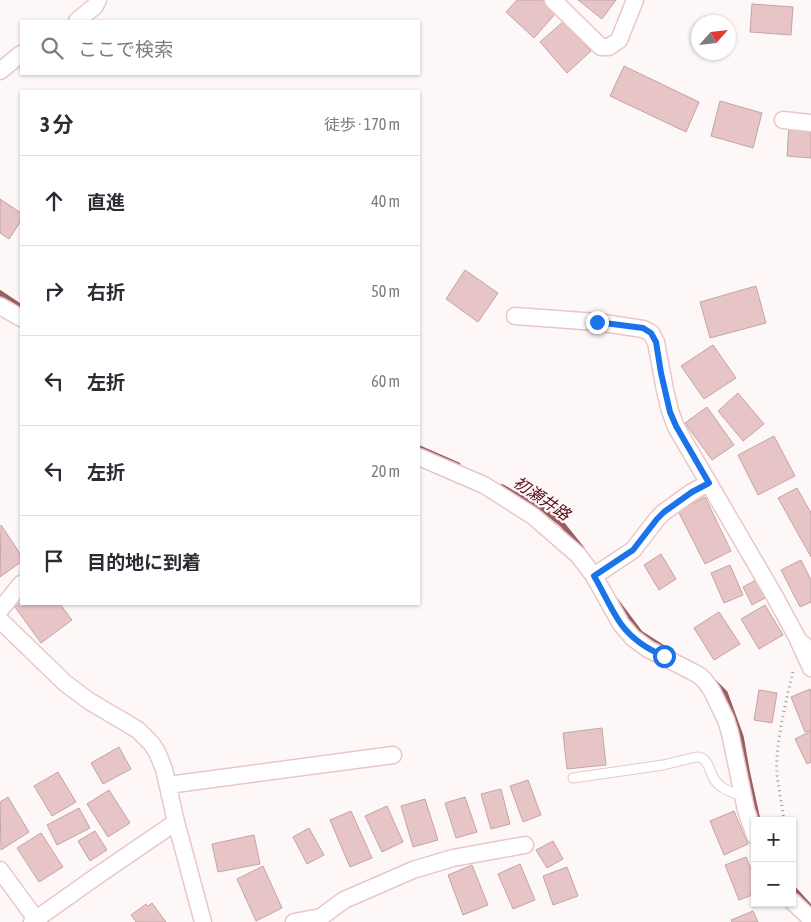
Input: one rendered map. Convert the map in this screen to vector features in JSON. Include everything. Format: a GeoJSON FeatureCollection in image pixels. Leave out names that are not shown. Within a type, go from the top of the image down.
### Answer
{"type":"FeatureCollection","features":[{"type":"Feature","properties":{"kind":"street"},"geometry":{"type":"LineString","coordinates":[[78,20],[95,6],[98,0]]}},
{"type":"Feature","properties":{"kind":"street"},"geometry":{"type":"LineString","coordinates":[[553,0],[601,47],[609,47],[619,40],[634,0]]}},
{"type":"Feature","properties":{"kind":"street"},"geometry":{"type":"LineString","coordinates":[[0,70],[20,55]]}},
{"type":"Feature","properties":{"kind":"street"},"geometry":{"type":"LineString","coordinates":[[783,120],[811,123]]}},
{"type":"Feature","properties":{"kind":"street"},"geometry":{"type":"LineString","coordinates":[[0,306],[20,317]]}},
{"type":"Feature","properties":{"kind":"street"},"geometry":{"type":"LineString","coordinates":[[516,316],[597,322],[643,328],[651,333],[656,342],[664,390],[676,426],[805,646],[811,668]]}},
{"type":"Feature","properties":{"kind":"street"},"geometry":{"type":"LineString","coordinates":[[420,457],[484,485],[533,516],[578,555],[594,576],[620,624],[634,638],[648,649],[700,676],[708,685],[723,714],[730,733],[742,796],[751,824]]}},
{"type":"Feature","properties":{"kind":"street"},"geometry":{"type":"LineString","coordinates":[[594,576],[633,550],[664,512],[692,492],[709,483]]}},
{"type":"Feature","properties":{"kind":"street"},"geometry":{"type":"LineString","coordinates":[[0,610],[20,585]]}},
{"type":"Feature","properties":{"kind":"street"},"geometry":{"type":"LineString","coordinates":[[0,620],[54,673],[77,692],[138,730],[145,736],[156,752],[161,761],[168,785],[203,922]]}},
{"type":"Feature","properties":{"kind":"street"},"geometry":{"type":"LineString","coordinates":[[168,785],[393,754]]}},
{"type":"Feature","properties":{"kind":"street"},"geometry":{"type":"LineString","coordinates":[[0,870],[34,921],[176,822]]}},
{"type":"Feature","properties":{"kind":"street"},"geometry":{"type":"LineString","coordinates":[[294,922],[321,917],[344,900],[412,870],[453,858],[526,844]]}},
{"type":"Feature","properties":{"kind":"street"},"geometry":{"type":"LineString","coordinates":[[796,905],[811,920]]}},
{"type":"Feature","properties":{"kind":"lane"},"geometry":{"type":"LineString","coordinates":[[573,778],[663,766],[701,757],[721,787],[742,796]]}},
{"type":"Feature","properties":{"kind":"path"},"geometry":{"type":"LineString","coordinates":[[783,817],[777,774],[778,752],[783,719],[805,646]]}},
{"type":"Feature","properties":{"kind":"building"},"geometry":{"type":"Polygon","coordinates":[[[517,0],[542,0],[556,13],[534,38],[506,12],[517,0]]]}},
{"type":"Feature","properties":{"kind":"building"},"geometry":{"type":"Polygon","coordinates":[[[578,0],[616,0],[602,19],[578,0]]]}},
{"type":"Feature","properties":{"kind":"building"},"geometry":{"type":"Polygon","coordinates":[[[752,4],[793,7],[791,35],[750,32],[752,4]]]}},
{"type":"Feature","properties":{"kind":"building"},"geometry":{"type":"Polygon","coordinates":[[[564,21],[591,51],[567,73],[540,42],[564,21]]]}},
{"type":"Feature","properties":{"kind":"building"},"geometry":{"type":"Polygon","coordinates":[[[624,66],[699,102],[686,132],[610,96],[624,66]]]}},
{"type":"Feature","properties":{"kind":"building"},"geometry":{"type":"Polygon","coordinates":[[[720,101],[762,113],[753,148],[711,136],[720,101]]]}},
{"type":"Feature","properties":{"kind":"building"},"geometry":{"type":"Polygon","coordinates":[[[789,124],[811,126],[811,158],[787,156],[789,124]]]}},
{"type":"Feature","properties":{"kind":"building"},"geometry":{"type":"Polygon","coordinates":[[[0,199],[20,212],[20,222],[9,239],[0,233],[0,199]]]}},
{"type":"Feature","properties":{"kind":"building"},"geometry":{"type":"Polygon","coordinates":[[[465,270],[498,293],[478,322],[446,299],[465,270]]]}},
{"type":"Feature","properties":{"kind":"building"},"geometry":{"type":"Polygon","coordinates":[[[756,286],[766,323],[710,338],[700,302],[756,286]]]}},
{"type":"Feature","properties":{"kind":"building"},"geometry":{"type":"Polygon","coordinates":[[[713,345],[736,378],[704,399],[681,366],[713,345]]]}},
{"type":"Feature","properties":{"kind":"building"},"geometry":{"type":"Polygon","coordinates":[[[738,393],[764,424],[743,441],[718,411],[738,393]]]}},
{"type":"Feature","properties":{"kind":"building"},"geometry":{"type":"Polygon","coordinates":[[[707,407],[734,445],[712,460],[685,423],[707,407]]]}},
{"type":"Feature","properties":{"kind":"building"},"geometry":{"type":"Polygon","coordinates":[[[774,436],[795,476],[758,495],[738,455],[774,436]]]}},
{"type":"Feature","properties":{"kind":"building"},"geometry":{"type":"Polygon","coordinates":[[[797,488],[811,513],[811,557],[778,498],[797,488]]]}},
{"type":"Feature","properties":{"kind":"building"},"geometry":{"type":"Polygon","coordinates":[[[705,497],[731,551],[705,564],[678,511],[705,497]]]}},
{"type":"Feature","properties":{"kind":"building"},"geometry":{"type":"Polygon","coordinates":[[[1,525],[20,554],[20,563],[0,577],[1,525]]]}},
{"type":"Feature","properties":{"kind":"building"},"geometry":{"type":"Polygon","coordinates":[[[661,554],[676,579],[659,590],[644,565],[661,554]]]}},
{"type":"Feature","properties":{"kind":"building"},"geometry":{"type":"Polygon","coordinates":[[[801,560],[811,580],[811,602],[800,607],[781,570],[801,560]]]}},
{"type":"Feature","properties":{"kind":"building"},"geometry":{"type":"Polygon","coordinates":[[[730,565],[743,595],[724,603],[711,573],[730,565]]]}},
{"type":"Feature","properties":{"kind":"building"},"geometry":{"type":"Polygon","coordinates":[[[756,580],[765,598],[752,605],[743,587],[756,580]]]}},
{"type":"Feature","properties":{"kind":"building"},"geometry":{"type":"Polygon","coordinates":[[[20,603],[20,605],[61,605],[72,620],[41,643],[15,607],[20,603]]]}},
{"type":"Feature","properties":{"kind":"building"},"geometry":{"type":"Polygon","coordinates":[[[765,605],[783,635],[759,649],[741,619],[765,605]]]}},
{"type":"Feature","properties":{"kind":"building"},"geometry":{"type":"Polygon","coordinates":[[[719,612],[740,644],[714,660],[694,628],[719,612]]]}},
{"type":"Feature","properties":{"kind":"building"},"geometry":{"type":"Polygon","coordinates":[[[810,689],[811,730],[805,732],[791,697],[810,689]]]}},
{"type":"Feature","properties":{"kind":"building"},"geometry":{"type":"Polygon","coordinates":[[[759,690],[777,693],[772,723],[754,720],[759,690]]]}},
{"type":"Feature","properties":{"kind":"building"},"geometry":{"type":"Polygon","coordinates":[[[602,728],[606,765],[567,769],[563,733],[602,728]]]}},
{"type":"Feature","properties":{"kind":"building"},"geometry":{"type":"Polygon","coordinates":[[[811,731],[811,762],[807,764],[795,739],[811,731]]]}},
{"type":"Feature","properties":{"kind":"building"},"geometry":{"type":"Polygon","coordinates":[[[119,747],[131,769],[103,784],[91,763],[119,747]]]}},
{"type":"Feature","properties":{"kind":"building"},"geometry":{"type":"Polygon","coordinates":[[[58,772],[76,802],[52,816],[34,786],[58,772]]]}},
{"type":"Feature","properties":{"kind":"building"},"geometry":{"type":"Polygon","coordinates":[[[528,780],[541,815],[523,822],[510,786],[528,780]]]}},
{"type":"Feature","properties":{"kind":"building"},"geometry":{"type":"Polygon","coordinates":[[[501,789],[510,824],[491,829],[481,794],[501,789]]]}},
{"type":"Feature","properties":{"kind":"building"},"geometry":{"type":"Polygon","coordinates":[[[109,790],[130,823],[108,837],[87,804],[109,790]]]}},
{"type":"Feature","properties":{"kind":"building"},"geometry":{"type":"Polygon","coordinates":[[[8,797],[29,832],[1,850],[0,802],[8,797]]]}},
{"type":"Feature","properties":{"kind":"building"},"geometry":{"type":"Polygon","coordinates":[[[465,797],[477,832],[456,838],[445,803],[465,797]]]}},
{"type":"Feature","properties":{"kind":"building"},"geometry":{"type":"Polygon","coordinates":[[[425,799],[438,840],[413,847],[401,806],[425,799]]]}},
{"type":"Feature","properties":{"kind":"building"},"geometry":{"type":"Polygon","coordinates":[[[387,806],[403,842],[382,852],[365,816],[387,806]]]}},
{"type":"Feature","properties":{"kind":"building"},"geometry":{"type":"Polygon","coordinates":[[[79,808],[90,828],[57,845],[47,825],[79,808]]]}},
{"type":"Feature","properties":{"kind":"building"},"geometry":{"type":"Polygon","coordinates":[[[351,811],[372,858],[350,867],[330,820],[351,811]]]}},
{"type":"Feature","properties":{"kind":"building"},"geometry":{"type":"Polygon","coordinates":[[[734,811],[748,844],[724,855],[710,821],[734,811]]]}},
{"type":"Feature","properties":{"kind":"building"},"geometry":{"type":"Polygon","coordinates":[[[309,828],[324,855],[307,864],[293,837],[309,828]]]}},
{"type":"Feature","properties":{"kind":"building"},"geometry":{"type":"Polygon","coordinates":[[[95,831],[107,850],[90,861],[78,841],[95,831]]]}},
{"type":"Feature","properties":{"kind":"building"},"geometry":{"type":"Polygon","coordinates":[[[41,833],[63,867],[39,882],[17,848],[41,833]]]}},
{"type":"Feature","properties":{"kind":"building"},"geometry":{"type":"Polygon","coordinates":[[[254,835],[260,864],[218,872],[212,844],[254,835]]]}},
{"type":"Feature","properties":{"kind":"building"},"geometry":{"type":"Polygon","coordinates":[[[553,841],[563,859],[547,868],[536,850],[553,841]]]}},
{"type":"Feature","properties":{"kind":"building"},"geometry":{"type":"Polygon","coordinates":[[[746,857],[751,869],[751,896],[739,900],[725,865],[746,857]]]}},
{"type":"Feature","properties":{"kind":"building"},"geometry":{"type":"Polygon","coordinates":[[[520,864],[535,900],[513,909],[498,874],[520,864]]]}},
{"type":"Feature","properties":{"kind":"building"},"geometry":{"type":"Polygon","coordinates":[[[472,865],[488,905],[463,915],[448,875],[472,865]]]}},
{"type":"Feature","properties":{"kind":"building"},"geometry":{"type":"Polygon","coordinates":[[[263,866],[282,908],[256,921],[237,879],[263,866]]]}},
{"type":"Feature","properties":{"kind":"building"},"geometry":{"type":"Polygon","coordinates":[[[567,867],[578,896],[553,905],[543,876],[567,867]]]}},
{"type":"Feature","properties":{"kind":"building"},"geometry":{"type":"Polygon","coordinates":[[[152,903],[166,922],[136,922],[131,915],[146,904],[148,906],[152,903]]]}},
{"type":"Feature","properties":{"kind":"building"},"geometry":{"type":"Polygon","coordinates":[[[753,911],[758,922],[732,922],[731,920],[753,911]]]}},
{"type":"Feature","properties":{"kind":"waterway","name":"初瀬井路"},"geometry":{"type":"LineString","coordinates":[[0,293],[20,306]]}},
{"type":"Feature","properties":{"kind":"waterway","name":"初瀬井路"},"geometry":{"type":"LineString","coordinates":[[420,448],[458,465]]}},
{"type":"Feature","properties":{"kind":"waterway","name":"初瀬井路"},"geometry":{"type":"LineString","coordinates":[[502,487],[542,509],[562,524],[582,549]]}},
{"type":"Feature","properties":{"kind":"waterway","name":"初瀬井路"},"geometry":{"type":"LineString","coordinates":[[616,601],[640,633],[662,647]]}},
{"type":"Feature","properties":{"kind":"waterway","name":"初瀬井路"},"geometry":{"type":"LineString","coordinates":[[715,683],[725,693],[741,737],[757,817]]}},
{"type":"Feature","properties":{"kind":"waterway","name":"初瀬井路"},"geometry":{"type":"LineString","coordinates":[[796,891],[811,908]]}},
{"type":"Feature","properties":{"kind":"route"},"geometry":{"type":"LineString","coordinates":[[597,322],[643,328],[651,333],[656,342],[664,390],[670,412],[709,483],[692,492],[664,512],[633,550],[594,576],[620,624],[648,649],[664,656]]}}]}
